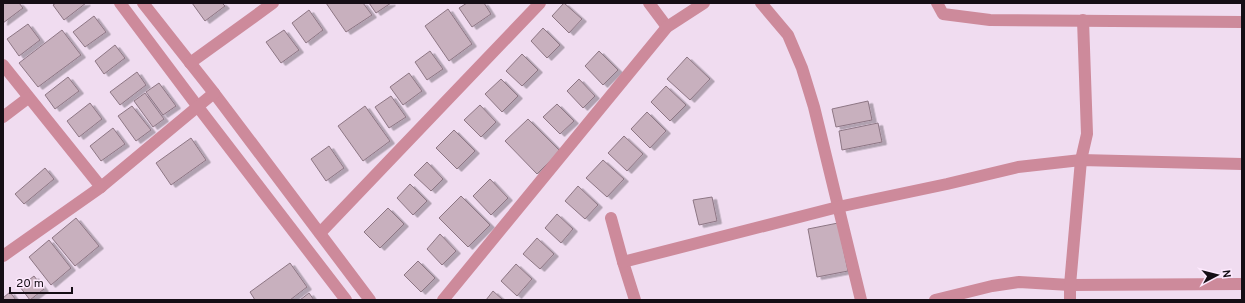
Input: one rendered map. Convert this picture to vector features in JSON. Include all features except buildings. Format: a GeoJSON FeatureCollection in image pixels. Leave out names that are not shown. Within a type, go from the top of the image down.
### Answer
{"type":"FeatureCollection","features":[{"type":"Feature","properties":{"kind":"street"},"geometry":{"type":"LineString","coordinates":[[120,3],[346,300]]}},
{"type":"Feature","properties":{"kind":"street"},"geometry":{"type":"LineString","coordinates":[[143,3],[214,93],[370,300]]}},
{"type":"Feature","properties":{"kind":"street"},"geometry":{"type":"LineString","coordinates":[[190,63],[273,3]]}},
{"type":"Feature","properties":{"kind":"street"},"geometry":{"type":"LineString","coordinates":[[320,233],[540,3]]}},
{"type":"Feature","properties":{"kind":"street"},"geometry":{"type":"LineString","coordinates":[[649,3],[667,27]]}},
{"type":"Feature","properties":{"kind":"street"},"geometry":{"type":"LineString","coordinates":[[443,300],[667,27],[704,3]]}},
{"type":"Feature","properties":{"kind":"street"},"geometry":{"type":"LineString","coordinates":[[761,3],[788,35],[802,68],[814,107],[861,300]]}},
{"type":"Feature","properties":{"kind":"street"},"geometry":{"type":"LineString","coordinates":[[937,3],[943,14],[990,20],[1242,22]]}},
{"type":"Feature","properties":{"kind":"street"},"geometry":{"type":"LineString","coordinates":[[1070,300],[1080,160],[1087,134],[1083,20]]}},
{"type":"Feature","properties":{"kind":"street"},"geometry":{"type":"LineString","coordinates":[[3,65],[101,187]]}},
{"type":"Feature","properties":{"kind":"street"},"geometry":{"type":"LineString","coordinates":[[3,256],[101,187],[214,93]]}},
{"type":"Feature","properties":{"kind":"street"},"geometry":{"type":"LineString","coordinates":[[3,117],[28,98]]}},
{"type":"Feature","properties":{"kind":"street"},"geometry":{"type":"LineString","coordinates":[[623,262],[838,207],[1018,167],[1080,160],[1242,164]]}},
{"type":"Feature","properties":{"kind":"street"},"geometry":{"type":"LineString","coordinates":[[611,218],[635,300]]}},
{"type":"Feature","properties":{"kind":"street"},"geometry":{"type":"LineString","coordinates":[[935,300],[992,286],[1019,282],[1070,285],[1242,284]]}}]}
